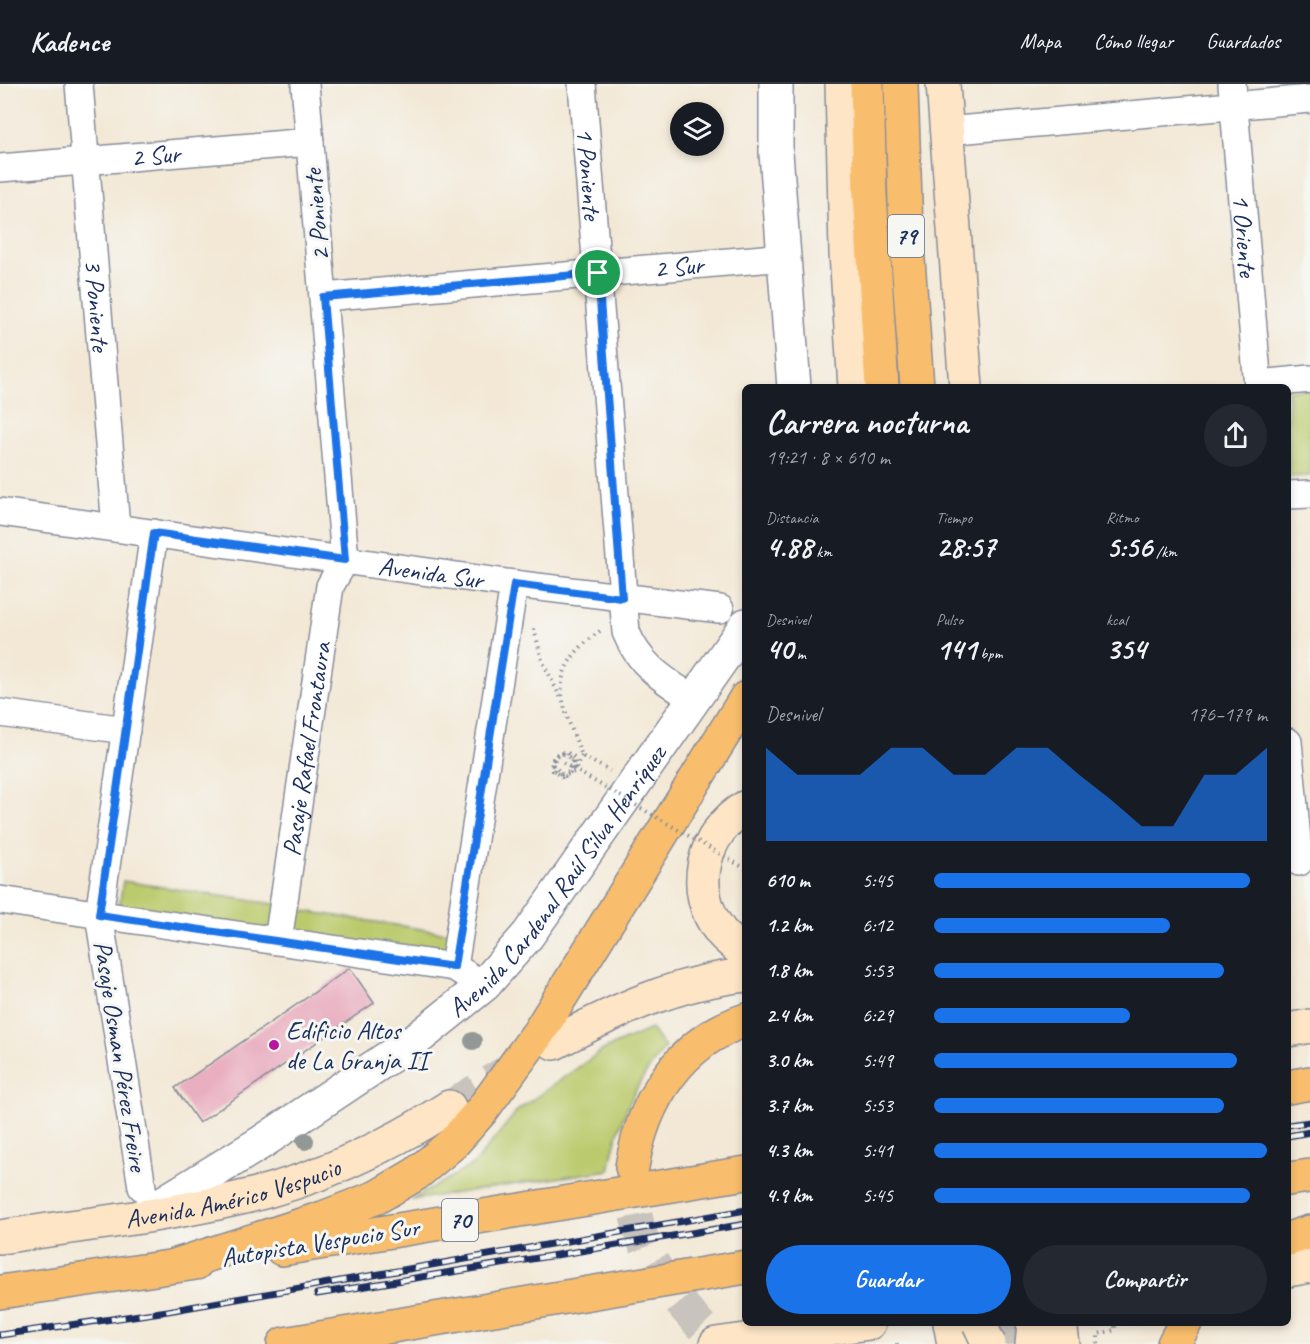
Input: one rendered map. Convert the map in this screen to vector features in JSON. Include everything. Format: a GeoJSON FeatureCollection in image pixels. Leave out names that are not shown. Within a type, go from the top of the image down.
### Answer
{"type":"FeatureCollection","features":[{"type":"Feature","properties":{"kind":"highway","name":"79"},"geometry":{"type":"LineString","coordinates":[[867,84],[871,228],[882,384]]}},
{"type":"Feature","properties":{"kind":"highway","name":"79"},"geometry":{"type":"LineString","coordinates":[[901,84],[906,231],[917,384]]}},
{"type":"Feature","properties":{"kind":"highway"},"geometry":{"type":"LineString","coordinates":[[174,1266],[323,1218],[377,1197],[416,1174],[452,1144],[498,1089],[539,1032],[742,704]]}},
{"type":"Feature","properties":{"kind":"highway"},"geometry":{"type":"LineString","coordinates":[[632,1167],[642,1125],[657,1091],[670,1072],[705,1040],[742,1022]]}},
{"type":"Feature","properties":{"kind":"highway"},"geometry":{"type":"LineString","coordinates":[[1291,1071],[1310,1072]]}},
{"type":"Feature","properties":{"kind":"highway"},"geometry":{"type":"LineString","coordinates":[[1291,1086],[1310,1083]]}},
{"type":"Feature","properties":{"kind":"highway","name":"Autopista Vespucio Sur"},"geometry":{"type":"LineString","coordinates":[[0,1292],[742,1174]]}},
{"type":"Feature","properties":{"kind":"highway"},"geometry":{"type":"LineString","coordinates":[[1291,1179],[1310,1176]]}},
{"type":"Feature","properties":{"kind":"highway"},"geometry":{"type":"LineString","coordinates":[[1291,1238],[1310,1232]]}},
{"type":"Feature","properties":{"kind":"highway"},"geometry":{"type":"LineString","coordinates":[[284,1344],[742,1268]]}},
{"type":"Feature","properties":{"kind":"highway"},"geometry":{"type":"LineString","coordinates":[[1174,1344],[1183,1326]]}},
{"type":"Feature","properties":{"kind":"main road"},"geometry":{"type":"LineString","coordinates":[[842,84],[846,254],[855,384]]}},
{"type":"Feature","properties":{"kind":"main road"},"geometry":{"type":"LineString","coordinates":[[943,84],[966,384]]}},
{"type":"Feature","properties":{"kind":"main road"},"geometry":{"type":"LineString","coordinates":[[959,299],[979,384]]}},
{"type":"Feature","properties":{"kind":"main road"},"geometry":{"type":"LineString","coordinates":[[742,809],[725,820],[714,834],[705,858],[704,883],[713,919],[730,942],[742,951]]}},
{"type":"Feature","properties":{"kind":"main road"},"geometry":{"type":"LineString","coordinates":[[554,1042],[614,1013],[668,991],[742,976]]}},
{"type":"Feature","properties":{"kind":"main road"},"geometry":{"type":"LineString","coordinates":[[1291,1029],[1310,1026]]}},
{"type":"Feature","properties":{"kind":"main road","name":"Avenida Américo Vespucio"},"geometry":{"type":"LineString","coordinates":[[0,1237],[143,1201],[235,1200],[311,1176],[400,1137],[449,1107]]}},
{"type":"Feature","properties":{"kind":"main road"},"geometry":{"type":"LineString","coordinates":[[1291,1269],[1310,1266]]}},
{"type":"Feature","properties":{"kind":"main road"},"geometry":{"type":"LineString","coordinates":[[716,1344],[847,1326]]}},
{"type":"Feature","properties":{"kind":"main road"},"geometry":{"type":"LineString","coordinates":[[951,1326],[954,1344]]}},
{"type":"Feature","properties":{"kind":"main road"},"geometry":{"type":"LineString","coordinates":[[980,1326],[989,1344]]}},
{"type":"Feature","properties":{"kind":"main road"},"geometry":{"type":"LineString","coordinates":[[1032,1344],[1034,1326]]}},
{"type":"Feature","properties":{"kind":"main road"},"geometry":{"type":"LineString","coordinates":[[1060,1326],[1063,1344]]}},
{"type":"Feature","properties":{"kind":"street","name":"3 Poniente"},"geometry":{"type":"LineString","coordinates":[[79,84],[116,528]]}},
{"type":"Feature","properties":{"kind":"street","name":"2 Poniente"},"geometry":{"type":"LineString","coordinates":[[305,84],[345,560]]}},
{"type":"Feature","properties":{"kind":"street","name":"1 Poniente"},"geometry":{"type":"LineString","coordinates":[[582,84],[626,632],[638,657],[693,699]]}},
{"type":"Feature","properties":{"kind":"street"},"geometry":{"type":"LineString","coordinates":[[776,84],[776,153],[794,384]]}},
{"type":"Feature","properties":{"kind":"street"},"geometry":{"type":"LineString","coordinates":[[946,131],[1233,95],[1310,99]]}},
{"type":"Feature","properties":{"kind":"street","name":"1 Oriente"},"geometry":{"type":"LineString","coordinates":[[1233,95],[1258,384]]}},
{"type":"Feature","properties":{"kind":"street","name":"2 Sur"},"geometry":{"type":"LineString","coordinates":[[0,168],[310,142]]}},
{"type":"Feature","properties":{"kind":"street","name":"2 Sur"},"geometry":{"type":"LineString","coordinates":[[323,297],[785,257]]}},
{"type":"Feature","properties":{"kind":"street"},"geometry":{"type":"LineString","coordinates":[[1267,384],[1310,379]]}},
{"type":"Feature","properties":{"kind":"street"},"geometry":{"type":"LineString","coordinates":[[1291,495],[1310,494]]}},
{"type":"Feature","properties":{"kind":"street","name":"Avenida Sur"},"geometry":{"type":"LineString","coordinates":[[0,512],[514,584],[623,608],[733,617]]}},
{"type":"Feature","properties":{"kind":"street","name":"Pasaje Osman Pérez Freire"},"geometry":{"type":"LineString","coordinates":[[143,1201],[99,915],[154,533]]}},
{"type":"Feature","properties":{"kind":"street","name":"Pasaje Rafael Frontaura"},"geometry":{"type":"LineString","coordinates":[[278,941],[330,586],[345,560]]}},
{"type":"Feature","properties":{"kind":"street"},"geometry":{"type":"LineString","coordinates":[[454,967],[514,584]]}},
{"type":"Feature","properties":{"kind":"street","name":"Avenida Cardenal Raúl Silva Henríquez"},"geometry":{"type":"LineString","coordinates":[[143,1201],[262,1142],[422,1035],[484,985],[528,935],[693,699],[733,617]]}},
{"type":"Feature","properties":{"kind":"street"},"geometry":{"type":"LineString","coordinates":[[0,713],[126,730]]}},
{"type":"Feature","properties":{"kind":"street"},"geometry":{"type":"LineString","coordinates":[[1291,775],[1299,862]]}},
{"type":"Feature","properties":{"kind":"street"},"geometry":{"type":"LineString","coordinates":[[0,900],[454,967],[484,985]]}},
{"type":"Feature","properties":{"kind":"path"},"geometry":{"type":"LineString","coordinates":[[562,701],[563,675],[575,651],[623,608]]}},
{"type":"Feature","properties":{"kind":"path"},"geometry":{"type":"LineString","coordinates":[[534,627],[542,660],[562,701],[582,756],[615,774]]}},
{"type":"Feature","properties":{"kind":"path"},"geometry":{"type":"LineString","coordinates":[[573,768],[572,759],[564,754],[556,756],[553,765],[562,774],[570,772],[574,760],[567,753],[558,754],[552,761],[553,770],[565,776],[573,771],[575,767],[575,758],[564,751],[556,754],[551,761],[552,770],[558,776],[567,777],[573,768],[582,756]]}},
{"type":"Feature","properties":{"kind":"path"},"geometry":{"type":"LineString","coordinates":[[563,763],[742,867]]}},
{"type":"Feature","properties":{"kind":"path"},"geometry":{"type":"LineString","coordinates":[[1098,1344],[1098,1334],[1115,1330],[1115,1326]]}},
{"type":"Feature","properties":{"kind":"green space"},"geometry":{"type":"Polygon","coordinates":[[[1310,389],[1310,476],[1291,477],[1291,390],[1310,389]]]}},
{"type":"Feature","properties":{"kind":"green space"},"geometry":{"type":"Polygon","coordinates":[[[123,881],[280,905],[274,939],[118,915],[123,881]]]}},
{"type":"Feature","properties":{"kind":"green space"},"geometry":{"type":"Polygon","coordinates":[[[297,910],[454,934],[448,968],[292,945],[297,910]]]}},
{"type":"Feature","properties":{"kind":"green space"},"geometry":{"type":"Polygon","coordinates":[[[651,1029],[665,1048],[644,1075],[628,1105],[612,1153],[609,1170],[411,1200],[474,1164],[518,1110],[603,1050],[651,1029]]]}},
{"type":"Feature","properties":{"kind":"building","name":"Edificio Altos de La Granja II"},"geometry":{"type":"Polygon","coordinates":[[[350,968],[374,1003],[199,1123],[175,1088],[350,968]]]}},
{"type":"Feature","properties":{"kind":"tunnel"},"geometry":{"type":"LineString","coordinates":[[449,1107],[514,1067]]}},
{"type":"Feature","properties":{"kind":"tunnel"},"geometry":{"type":"LineString","coordinates":[[632,1167],[637,1220],[644,1244],[654,1265],[667,1286],[719,1344]]}},
{"type":"Feature","properties":{"kind":"tunnel"},"geometry":{"type":"LineString","coordinates":[[1017,1326],[1019,1344]]}},
{"type":"Feature","properties":{"kind":"railway"},"geometry":{"type":"LineString","coordinates":[[1291,1125],[1310,1122]]}},
{"type":"Feature","properties":{"kind":"railway"},"geometry":{"type":"LineString","coordinates":[[1291,1135],[1310,1132]]}},
{"type":"Feature","properties":{"kind":"railway"},"geometry":{"type":"LineString","coordinates":[[0,1335],[168,1311],[742,1211]]}},
{"type":"Feature","properties":{"kind":"railway"},"geometry":{"type":"LineString","coordinates":[[317,1294],[742,1225]]}},
{"type":"Feature","properties":{"kind":"place","name":"Edificio Altos de La Granja II"},"geometry":{"type":"Point","coordinates":[274,1045]}},
{"type":"Feature","properties":{"kind":"route"},"geometry":{"type":"LineString","coordinates":[[598,273],[622,598],[514,584],[454,967],[99,915],[154,533],[345,560],[323,297],[598,273]]}}]}
